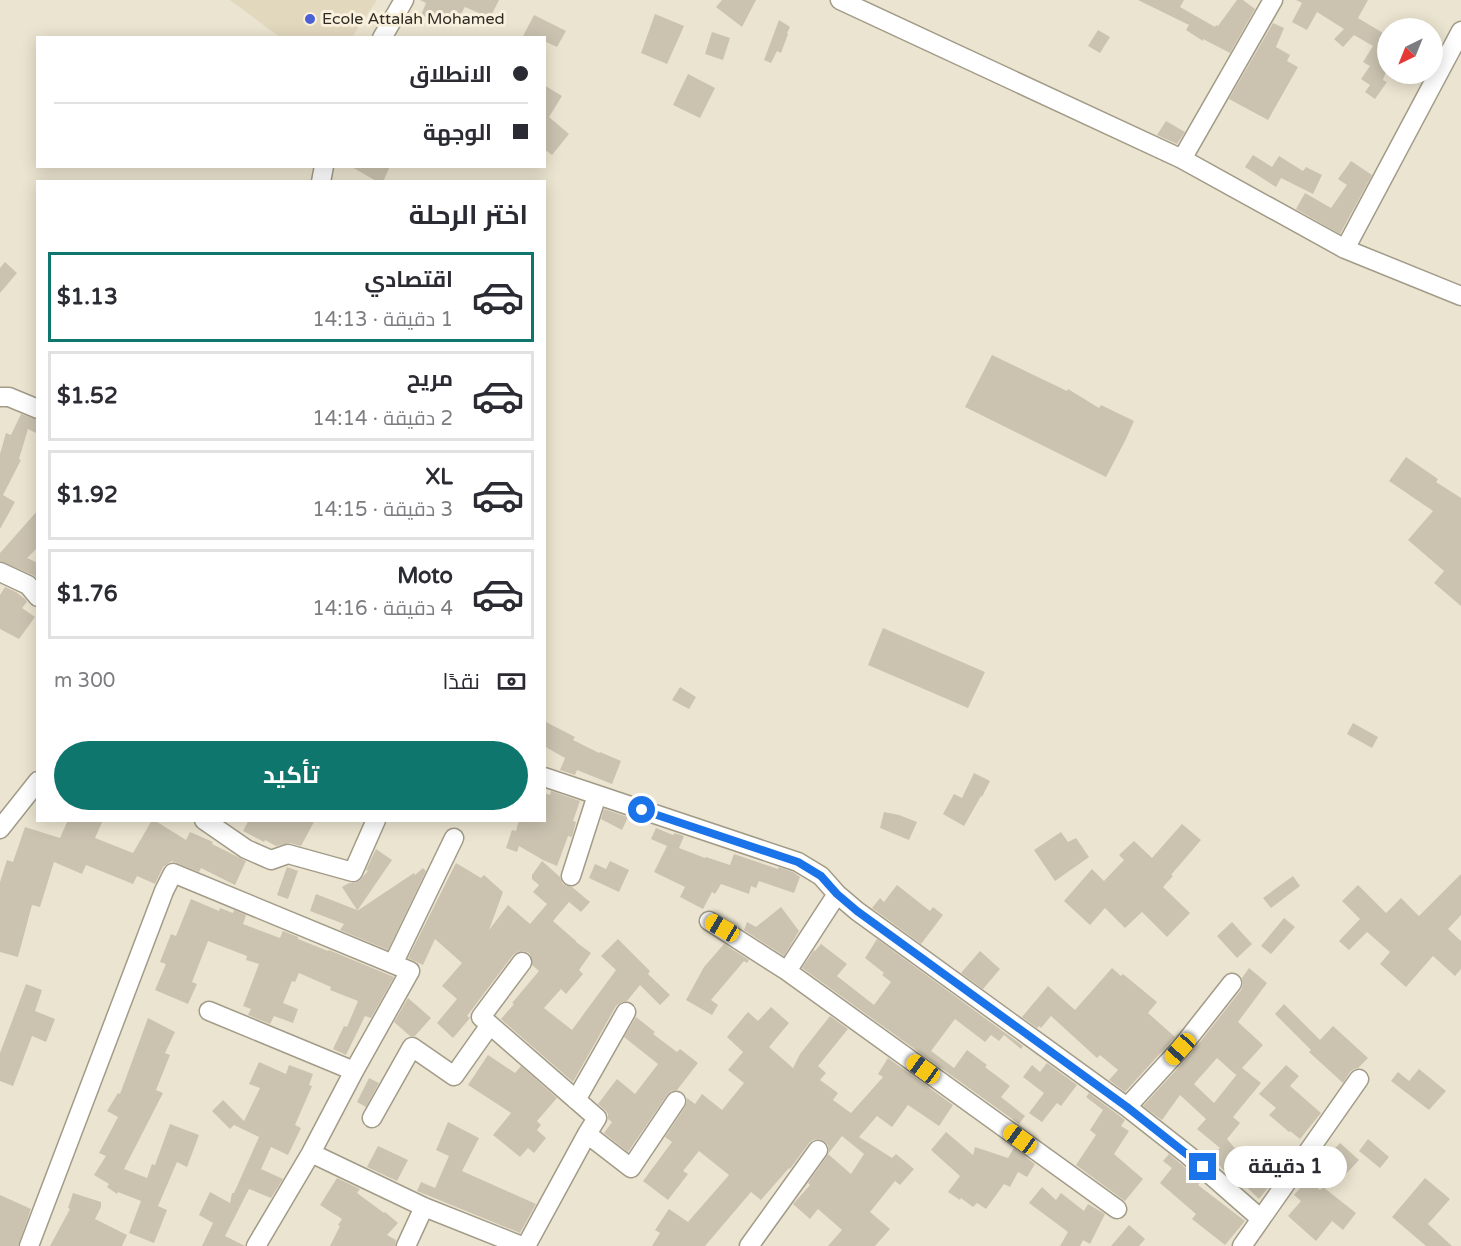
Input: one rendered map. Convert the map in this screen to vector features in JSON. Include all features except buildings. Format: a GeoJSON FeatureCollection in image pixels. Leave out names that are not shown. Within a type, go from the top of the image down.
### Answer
{"type":"FeatureCollection","features":[{"type":"Feature","properties":{"kind":"street"},"geometry":{"type":"LineString","coordinates":[[383,36],[404,0]]}},
{"type":"Feature","properties":{"kind":"street"},"geometry":{"type":"LineString","coordinates":[[840,0],[1182,159],[1345,249],[1461,296]]}},
{"type":"Feature","properties":{"kind":"street"},"geometry":{"type":"LineString","coordinates":[[1182,159],[1273,0]]}},
{"type":"Feature","properties":{"kind":"street"},"geometry":{"type":"LineString","coordinates":[[1345,249],[1461,32]]}},
{"type":"Feature","properties":{"kind":"street"},"geometry":{"type":"LineString","coordinates":[[0,397],[9,397],[36,408]]}},
{"type":"Feature","properties":{"kind":"street"},"geometry":{"type":"LineString","coordinates":[[0,572],[28,585],[36,595]]}},
{"type":"Feature","properties":{"kind":"street"},"geometry":{"type":"LineString","coordinates":[[546,778],[798,862],[821,876],[857,911],[1127,1107],[1188,1155],[1261,1219]]}},
{"type":"Feature","properties":{"kind":"street"},"geometry":{"type":"LineString","coordinates":[[0,829],[36,784]]}},
{"type":"Feature","properties":{"kind":"street"},"geometry":{"type":"LineString","coordinates":[[571,876],[597,795]]}},
{"type":"Feature","properties":{"kind":"street"},"geometry":{"type":"LineString","coordinates":[[207,822],[246,849],[271,860],[288,854],[353,872],[375,822]]}},
{"type":"Feature","properties":{"kind":"street"},"geometry":{"type":"LineString","coordinates":[[393,964],[454,838]]}},
{"type":"Feature","properties":{"kind":"street"},"geometry":{"type":"LineString","coordinates":[[29,1246],[172,873],[410,971],[263,1243]]}},
{"type":"Feature","properties":{"kind":"street"},"geometry":{"type":"LineString","coordinates":[[787,971],[837,894]]}},
{"type":"Feature","properties":{"kind":"street"},"geometry":{"type":"LineString","coordinates":[[709,921],[787,971],[1117,1209]]}},
{"type":"Feature","properties":{"kind":"street"},"geometry":{"type":"LineString","coordinates":[[311,1153],[424,1207],[524,1246],[597,1118],[481,1017],[522,962]]}},
{"type":"Feature","properties":{"kind":"street"},"geometry":{"type":"LineString","coordinates":[[1127,1107],[1180,1049],[1232,983]]}},
{"type":"Feature","properties":{"kind":"street"},"geometry":{"type":"LineString","coordinates":[[209,1011],[354,1071]]}},
{"type":"Feature","properties":{"kind":"street"},"geometry":{"type":"LineString","coordinates":[[576,1100],[626,1012]]}},
{"type":"Feature","properties":{"kind":"street"},"geometry":{"type":"LineString","coordinates":[[372,1118],[412,1047],[454,1076],[490,1025]]}},
{"type":"Feature","properties":{"kind":"street"},"geometry":{"type":"LineString","coordinates":[[1242,1246],[1359,1079]]}},
{"type":"Feature","properties":{"kind":"street"},"geometry":{"type":"LineString","coordinates":[[586,1134],[632,1168],[676,1101]]}},
{"type":"Feature","properties":{"kind":"street"},"geometry":{"type":"LineString","coordinates":[[749,1246],[818,1150]]}},
{"type":"Feature","properties":{"kind":"street"},"geometry":{"type":"LineString","coordinates":[[406,1246],[424,1207]]}},
{"type":"Feature","properties":{"kind":"shaded area","name":"Ecole Attalah Mohamed"},"geometry":{"type":"Polygon","coordinates":[[[230,0],[377,0],[353,36],[278,36],[230,0]]]}},
{"type":"Feature","properties":{"kind":"place","name":"Ecole Attalah Mohamed"},"geometry":{"type":"Point","coordinates":[310,19]}},
{"type":"Feature","properties":{"kind":"route"},"geometry":{"type":"LineString","coordinates":[[642,810],[798,862],[821,876],[857,911],[1127,1107],[1203,1167]]}}]}
